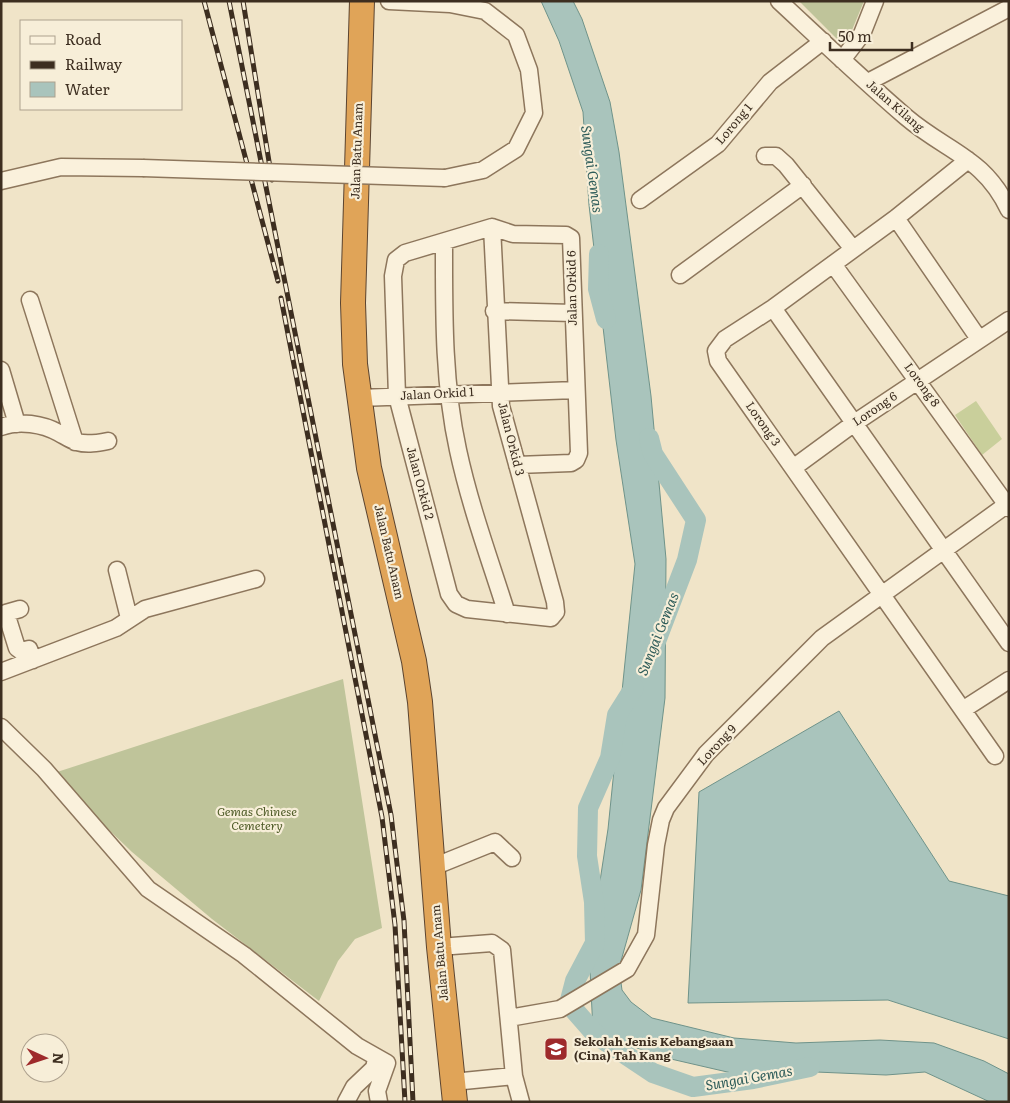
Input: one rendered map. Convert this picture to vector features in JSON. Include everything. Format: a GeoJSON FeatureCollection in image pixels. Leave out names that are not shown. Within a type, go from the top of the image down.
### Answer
{"type":"FeatureCollection","features":[{"type":"Feature","properties":{"kind":"highway","name":"Jalan Batu Anam"},"geometry":{"type":"LineString","coordinates":[[362,1],[353,303],[355,364],[369,468],[414,661],[420,702],[439,947],[454,1092]]}},
{"type":"Feature","properties":{"kind":"street"},"geometry":{"type":"LineString","coordinates":[[1,181],[61,167],[445,178],[483,170],[516,149],[534,112],[529,70],[516,35],[485,11],[450,4],[389,1]]}},
{"type":"Feature","properties":{"kind":"street","name":"Jalan Kilang"},"geometry":{"type":"LineString","coordinates":[[779,1],[917,126],[968,160],[994,183],[1009,210]]}},
{"type":"Feature","properties":{"kind":"street"},"geometry":{"type":"LineString","coordinates":[[842,60],[862,34],[875,1]]}},
{"type":"Feature","properties":{"kind":"street"},"geometry":{"type":"LineString","coordinates":[[868,82],[1009,8]]}},
{"type":"Feature","properties":{"kind":"street","name":"Lorong 1"},"geometry":{"type":"LineString","coordinates":[[640,200],[718,144],[770,82],[823,41]]}},
{"type":"Feature","properties":{"kind":"street"},"geometry":{"type":"LineString","coordinates":[[766,156],[776,156],[780,159],[803,185],[853,250]]}},
{"type":"Feature","properties":{"kind":"street","name":"Lorong 3"},"geometry":{"type":"LineString","coordinates":[[968,160],[853,250],[773,308],[721,342],[716,351],[716,356],[995,756]]}},
{"type":"Feature","properties":{"kind":"street"},"geometry":{"type":"LineString","coordinates":[[680,275],[803,185]]}},
{"type":"Feature","properties":{"kind":"street"},"geometry":{"type":"LineString","coordinates":[[896,218],[979,339]]}},
{"type":"Feature","properties":{"kind":"street"},"geometry":{"type":"LineString","coordinates":[[492,227],[444,242],[444,324],[449,394],[458,450],[507,614]]}},
{"type":"Feature","properties":{"kind":"street","name":"Jalan Orkid 3"},"geometry":{"type":"LineString","coordinates":[[492,227],[494,311],[501,406],[556,602],[554,616]]}},
{"type":"Feature","properties":{"kind":"street","name":"Jalan Orkid 6"},"geometry":{"type":"LineString","coordinates":[[492,227],[513,234],[566,235],[570,237],[579,447],[576,460],[564,464],[517,465]]}},
{"type":"Feature","properties":{"kind":"street","name":"Jalan Orkid 2"},"geometry":{"type":"LineString","coordinates":[[444,242],[405,253],[396,260],[393,276],[397,396],[449,594],[460,606],[507,614],[548,618],[554,616]]}},
{"type":"Feature","properties":{"kind":"street","name":"Lorong 8"},"geometry":{"type":"LineString","coordinates":[[833,264],[1008,505]]}},
{"type":"Feature","properties":{"kind":"street"},"geometry":{"type":"LineString","coordinates":[[30,300],[75,442]]}},
{"type":"Feature","properties":{"kind":"street"},"geometry":{"type":"LineString","coordinates":[[773,308],[1009,643]]}},
{"type":"Feature","properties":{"kind":"street"},"geometry":{"type":"LineString","coordinates":[[494,311],[573,313]]}},
{"type":"Feature","properties":{"kind":"street","name":"Lorong 6"},"geometry":{"type":"LineString","coordinates":[[793,468],[853,424],[1009,320]]}},
{"type":"Feature","properties":{"kind":"street"},"geometry":{"type":"LineString","coordinates":[[1,370],[9,426],[48,428],[75,442],[87,444],[108,441]]}},
{"type":"Feature","properties":{"kind":"street","name":"Jalan Orkid 1"},"geometry":{"type":"LineString","coordinates":[[359,398],[500,391],[576,390]]}},
{"type":"Feature","properties":{"kind":"street","name":"Lorong 9"},"geometry":{"type":"LineString","coordinates":[[509,1018],[560,1009],[622,974],[640,948],[646,935],[656,844],[666,808],[706,754],[822,638],[1008,505]]}},
{"type":"Feature","properties":{"kind":"street"},"geometry":{"type":"LineString","coordinates":[[118,570],[129,618]]}},
{"type":"Feature","properties":{"kind":"street"},"geometry":{"type":"LineString","coordinates":[[1,672],[116,628],[129,618],[156,606],[256,578]]}},
{"type":"Feature","properties":{"kind":"street"},"geometry":{"type":"LineString","coordinates":[[9,612],[17,648],[21,651],[29,649],[33,660]]}},
{"type":"Feature","properties":{"kind":"street"},"geometry":{"type":"LineString","coordinates":[[964,709],[1009,680]]}},
{"type":"Feature","properties":{"kind":"street"},"geometry":{"type":"LineString","coordinates":[[1,728],[44,769],[148,889],[244,955],[357,1046],[382,1061]]}},
{"type":"Feature","properties":{"kind":"street"},"geometry":{"type":"LineString","coordinates":[[433,867],[495,842],[512,858]]}},
{"type":"Feature","properties":{"kind":"street"},"geometry":{"type":"LineString","coordinates":[[439,947],[492,943],[500,946],[504,954],[514,1076],[521,1102]]}},
{"type":"Feature","properties":{"kind":"street"},"geometry":{"type":"LineString","coordinates":[[347,1099],[361,1078],[382,1061]]}},
{"type":"Feature","properties":{"kind":"street"},"geometry":{"type":"LineString","coordinates":[[347,1099],[378,1100],[382,1061]]}},
{"type":"Feature","properties":{"kind":"street"},"geometry":{"type":"LineString","coordinates":[[454,1092],[514,1076]]}},
{"type":"Feature","properties":{"kind":"green space"},"geometry":{"type":"Polygon","coordinates":[[[799,1],[864,1],[845,47],[799,1]]]}},
{"type":"Feature","properties":{"kind":"green space"},"geometry":{"type":"Polygon","coordinates":[[[976,401],[1002,439],[982,455],[955,415],[976,401]]]}},
{"type":"Feature","properties":{"kind":"green space","name":"Gemas Chinese Cemetery"},"geometry":{"type":"Polygon","coordinates":[[[343,679],[382,928],[355,939],[338,961],[319,1001],[212,919],[132,852],[51,774],[343,679]]]}},
{"type":"Feature","properties":{"kind":"water"},"geometry":{"type":"Polygon","coordinates":[[[541,1],[573,1],[582,19],[610,102],[619,152],[651,396],[666,559],[665,698],[641,890],[619,968],[622,990],[631,1002],[652,1018],[734,1038],[796,1043],[880,1040],[934,1043],[984,1061],[1009,1074],[1009,1102],[990,1102],[925,1072],[886,1075],[816,1072],[736,1074],[658,1056],[593,1031],[590,970],[596,907],[608,829],[635,564],[616,440],[589,205],[583,112],[559,41],[541,1]]]}},
{"type":"Feature","properties":{"kind":"water"},"geometry":{"type":"Polygon","coordinates":[[[839,711],[949,881],[1009,896],[1009,1039],[888,1000],[688,1003],[699,792],[839,711]]]}},
{"type":"Feature","properties":{"kind":"waterway","name":"Sungai Gemas"},"geometry":{"type":"LineString","coordinates":[[599,254],[598,289],[606,319]]}},
{"type":"Feature","properties":{"kind":"waterway","name":"Sungai Gemas"},"geometry":{"type":"LineString","coordinates":[[649,438],[653,454],[696,520],[687,560],[655,644]]}},
{"type":"Feature","properties":{"kind":"waterway","name":"Sungai Gemas"},"geometry":{"type":"LineString","coordinates":[[634,688],[617,715],[610,758],[588,808],[587,856],[594,902],[595,943],[575,981],[569,1004],[596,1035],[653,1073],[693,1087],[753,1079],[810,1067]]}},
{"type":"Feature","properties":{"kind":"railway"},"geometry":{"type":"LineString","coordinates":[[204,1],[278,281]]}},
{"type":"Feature","properties":{"kind":"railway"},"geometry":{"type":"LineString","coordinates":[[229,1],[391,815],[404,921],[413,1102]]}},
{"type":"Feature","properties":{"kind":"railway"},"geometry":{"type":"LineString","coordinates":[[243,1],[272,180]]}},
{"type":"Feature","properties":{"kind":"railway"},"geometry":{"type":"LineString","coordinates":[[281,298],[382,817],[395,925],[405,1102]]}},
{"type":"Feature","properties":{"kind":"place","name":"Sekolah Jenis Kebangsaan (Cina) Tah Kang"},"geometry":{"type":"Point","coordinates":[556,1049]}}]}
